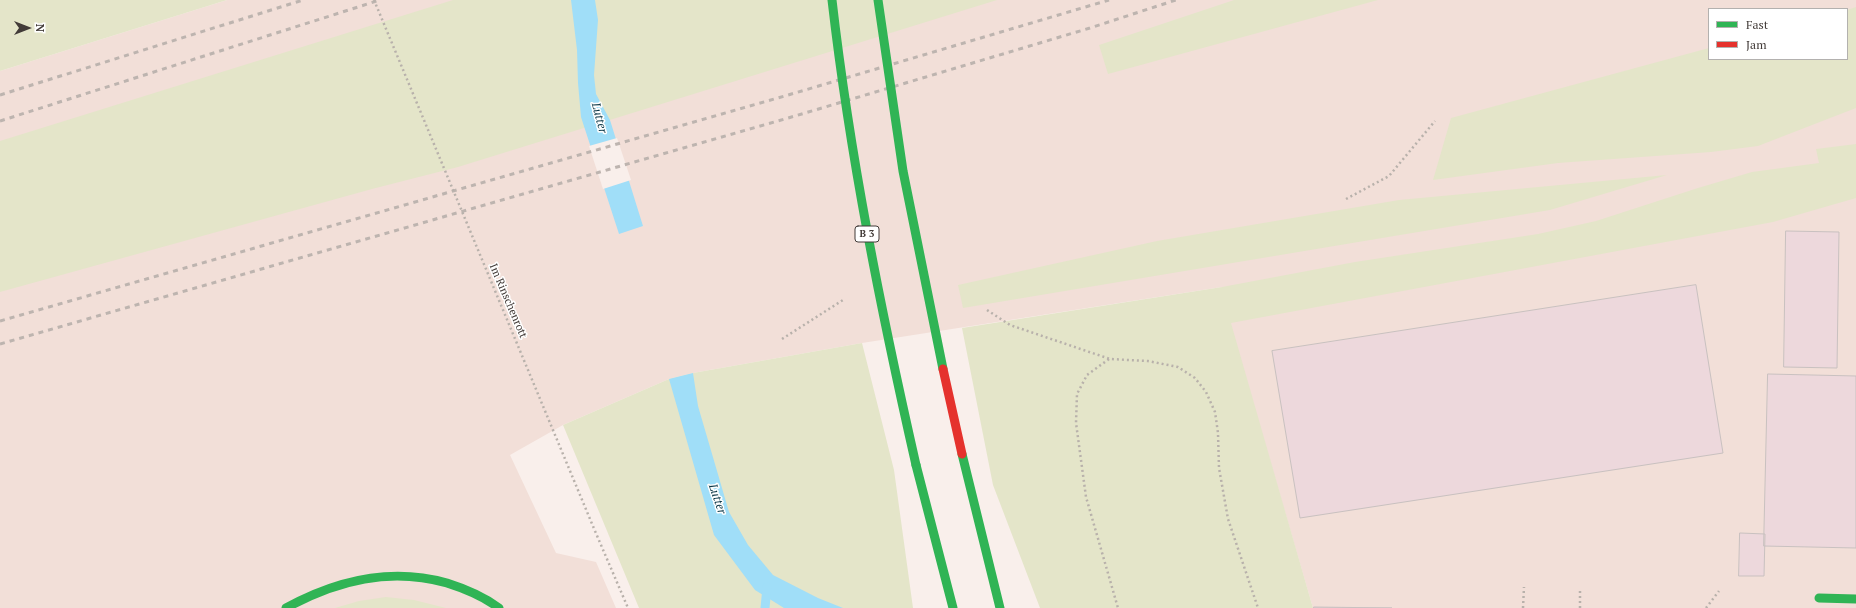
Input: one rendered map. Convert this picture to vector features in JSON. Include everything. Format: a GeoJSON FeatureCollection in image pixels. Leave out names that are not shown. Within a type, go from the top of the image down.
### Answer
{"type":"FeatureCollection","features":[{"type":"Feature","properties":{"kind":"main road","name":"B 3"},"geometry":{"type":"LineString","coordinates":[[832,0],[853,149],[871,257],[916,465],[953,608]]}},
{"type":"Feature","properties":{"kind":"main road"},"geometry":{"type":"LineString","coordinates":[[878,0],[886,61],[912,224],[929,309],[962,454],[1000,608]]}},
{"type":"Feature","properties":{"kind":"main road"},"geometry":{"type":"LineString","coordinates":[[939,558],[940,594]]}},
{"type":"Feature","properties":{"kind":"main road"},"geometry":{"type":"LineString","coordinates":[[286,608],[312,593],[331,585],[368,576],[409,575],[446,582],[481,596],[499,608]]}},
{"type":"Feature","properties":{"kind":"main road"},"geometry":{"type":"LineString","coordinates":[[1818,598],[1856,599]]}},
{"type":"Feature","properties":{"kind":"path","name":"Im Rinschenrott"},"geometry":{"type":"LineString","coordinates":[[374,0],[628,608]]}},
{"type":"Feature","properties":{"kind":"path"},"geometry":{"type":"LineString","coordinates":[[1346,199],[1389,176],[1435,121]]}},
{"type":"Feature","properties":{"kind":"path"},"geometry":{"type":"LineString","coordinates":[[782,339],[843,300]]}},
{"type":"Feature","properties":{"kind":"path"},"geometry":{"type":"LineString","coordinates":[[987,310],[1010,325],[1110,359],[1148,361],[1178,367],[1195,378],[1206,392],[1215,412],[1218,433],[1219,468],[1228,519],[1258,608]]}},
{"type":"Feature","properties":{"kind":"path"},"geometry":{"type":"LineString","coordinates":[[1110,359],[1087,375],[1077,394],[1076,423],[1086,497],[1118,608]]}},
{"type":"Feature","properties":{"kind":"path"},"geometry":{"type":"LineString","coordinates":[[1523,608],[1524,587]]}},
{"type":"Feature","properties":{"kind":"path"},"geometry":{"type":"LineString","coordinates":[[1580,588],[1580,608]]}},
{"type":"Feature","properties":{"kind":"path"},"geometry":{"type":"LineString","coordinates":[[1706,608],[1719,591]]}},
{"type":"Feature","properties":{"kind":"shaded area"},"geometry":{"type":"Polygon","coordinates":[[[227,0],[1856,0],[1856,608],[1313,608],[1230,324],[1222,287],[862,343],[693,373],[669,379],[563,425],[510,455],[556,553],[596,562],[616,608],[0,608],[0,71],[227,0]]]}},
{"type":"Feature","properties":{"kind":"green space"},"geometry":{"type":"Polygon","coordinates":[[[0,0],[227,0],[0,71],[0,0]]]}},
{"type":"Feature","properties":{"kind":"green space"},"geometry":{"type":"Polygon","coordinates":[[[453,0],[997,0],[458,167],[372,189],[0,292],[0,141],[453,0]]]}},
{"type":"Feature","properties":{"kind":"green space"},"geometry":{"type":"Polygon","coordinates":[[[1234,0],[1378,0],[1108,74],[1099,45],[1234,0]]]}},
{"type":"Feature","properties":{"kind":"green space"},"geometry":{"type":"Polygon","coordinates":[[[1856,7],[1856,108],[1758,146],[1711,152],[1558,163],[1433,180],[1451,118],[1708,48],[1708,60],[1848,60],[1848,10],[1856,7]]]}},
{"type":"Feature","properties":{"kind":"green space"},"geometry":{"type":"Polygon","coordinates":[[[1856,144],[1856,198],[1773,222],[1231,323],[1313,608],[1040,608],[993,485],[962,328],[1222,287],[1355,262],[1538,234],[1596,221],[1752,172],[1819,163],[1816,149],[1856,144]]]}},
{"type":"Feature","properties":{"kind":"green space"},"geometry":{"type":"Polygon","coordinates":[[[1667,175],[1550,210],[963,308],[958,285],[1157,241],[1399,200],[1667,175]]]}},
{"type":"Feature","properties":{"kind":"green space"},"geometry":{"type":"Polygon","coordinates":[[[862,343],[894,470],[913,608],[639,608],[563,425],[669,379],[693,373],[862,343]]]}},
{"type":"Feature","properties":{"kind":"green space"},"geometry":{"type":"Polygon","coordinates":[[[386,597],[414,600],[446,608],[335,608],[359,601],[386,597]]]}},
{"type":"Feature","properties":{"kind":"water","name":"Lutter"},"geometry":{"type":"Polygon","coordinates":[[[571,0],[595,0],[598,20],[594,75],[596,94],[610,120],[643,226],[619,234],[581,117],[577,50],[571,0]]]}},
{"type":"Feature","properties":{"kind":"water","name":"Lutter"},"geometry":{"type":"Polygon","coordinates":[[[693,373],[698,406],[729,512],[748,545],[773,575],[818,598],[843,608],[784,608],[755,590],[714,535],[669,379],[693,373]]]}},
{"type":"Feature","properties":{"kind":"pier"},"geometry":{"type":"Polygon","coordinates":[[[617,138],[631,180],[603,189],[589,146],[617,138]]]}},
{"type":"Feature","properties":{"kind":"building"},"geometry":{"type":"Polygon","coordinates":[[[1786,231],[1839,232],[1837,368],[1784,367],[1786,231]]]}},
{"type":"Feature","properties":{"kind":"building"},"geometry":{"type":"Polygon","coordinates":[[[1696,285],[1723,453],[1300,518],[1272,351],[1696,285]]]}},
{"type":"Feature","properties":{"kind":"building"},"geometry":{"type":"Polygon","coordinates":[[[1768,374],[1856,376],[1856,548],[1764,546],[1768,374]]]}},
{"type":"Feature","properties":{"kind":"building"},"geometry":{"type":"Polygon","coordinates":[[[1740,533],[1765,534],[1764,576],[1739,576],[1740,533]]]}},
{"type":"Feature","properties":{"kind":"building"},"geometry":{"type":"Polygon","coordinates":[[[1314,607],[1392,608],[1314,608],[1314,607]]]}},
{"type":"Feature","properties":{"kind":"waterway"},"geometry":{"type":"LineString","coordinates":[[765,608],[767,587]]}},
{"type":"Feature","properties":{"kind":"railway"},"geometry":{"type":"LineString","coordinates":[[0,95],[303,0]]}},
{"type":"Feature","properties":{"kind":"railway"},"geometry":{"type":"LineString","coordinates":[[0,121],[380,0]]}},
{"type":"Feature","properties":{"kind":"railway"},"geometry":{"type":"LineString","coordinates":[[0,321],[795,93],[1109,0]]}},
{"type":"Feature","properties":{"kind":"railway"},"geometry":{"type":"LineString","coordinates":[[0,344],[795,116],[1090,28],[1176,0]]}},
{"type":"Feature","properties":{"kind":"traffic: fast"},"geometry":{"type":"LineString","coordinates":[[832,0],[839,59],[857,176],[879,292],[916,465]]}},
{"type":"Feature","properties":{"kind":"traffic: fast"},"geometry":{"type":"LineString","coordinates":[[878,0],[903,171],[943,369]]}},
{"type":"Feature","properties":{"kind":"traffic: fast"},"geometry":{"type":"LineString","coordinates":[[962,454],[1000,608]]}},
{"type":"Feature","properties":{"kind":"traffic: fast"},"geometry":{"type":"LineString","coordinates":[[916,465],[953,608]]}},
{"type":"Feature","properties":{"kind":"traffic: fast"},"geometry":{"type":"LineString","coordinates":[[286,608],[325,590],[364,579],[384,576],[426,578],[447,583],[481,596],[499,608]]}},
{"type":"Feature","properties":{"kind":"traffic: fast"},"geometry":{"type":"LineString","coordinates":[[1819,598],[1856,599]]}},
{"type":"Feature","properties":{"kind":"traffic: jam"},"geometry":{"type":"LineString","coordinates":[[943,369],[962,454]]}}]}
